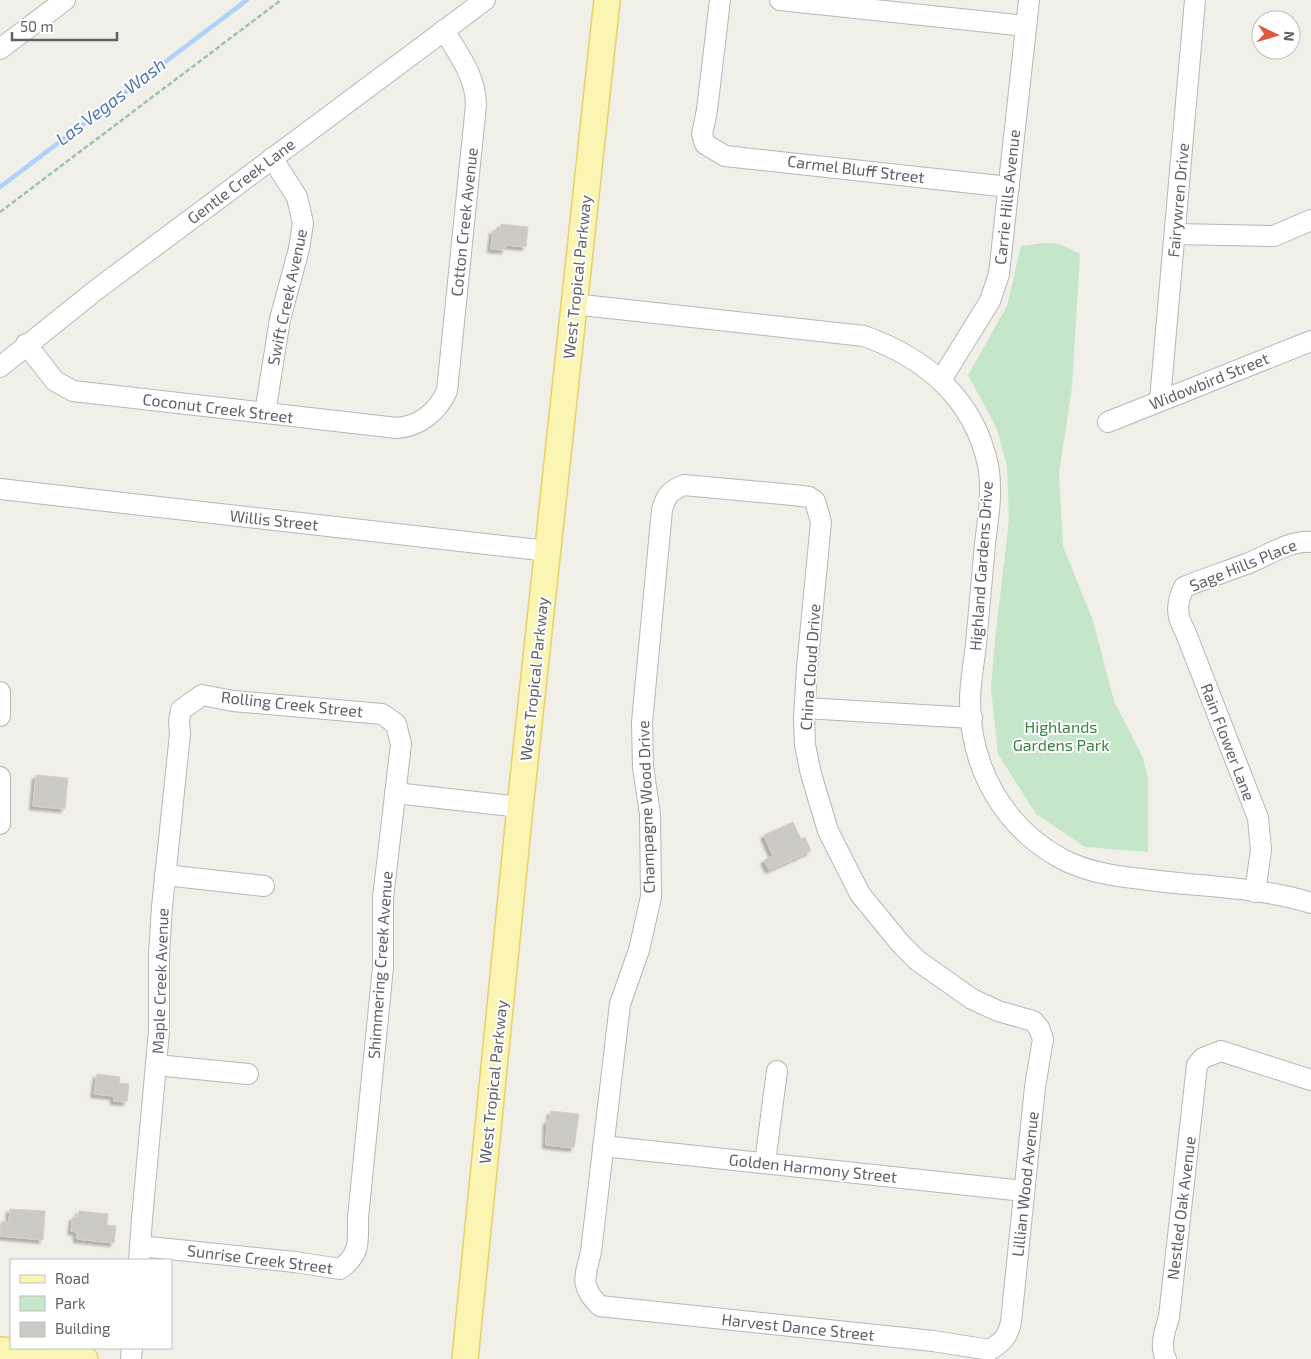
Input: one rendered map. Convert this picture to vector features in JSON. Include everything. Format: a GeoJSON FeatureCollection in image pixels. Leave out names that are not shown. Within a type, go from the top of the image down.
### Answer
{"type":"FeatureCollection","features":[{"type":"Feature","properties":{"kind":"main road","name":"West Tropical Parkway"},"geometry":{"type":"LineString","coordinates":[[466,1359],[520,807],[607,0]]}},
{"type":"Feature","properties":{"kind":"main road"},"geometry":{"type":"LineString","coordinates":[[0,1350],[85,1359]]}},
{"type":"Feature","properties":{"kind":"street"},"geometry":{"type":"LineString","coordinates":[[0,49],[65,0]]}},
{"type":"Feature","properties":{"kind":"street","name":"Gentle Creek Lane"},"geometry":{"type":"LineString","coordinates":[[0,366],[26,344],[272,158],[485,0]]}},
{"type":"Feature","properties":{"kind":"street","name":"Carmel Bluff Street"},"geometry":{"type":"LineString","coordinates":[[720,0],[707,110],[702,134],[705,144],[725,156],[1009,187]]}},
{"type":"Feature","properties":{"kind":"street"},"geometry":{"type":"LineString","coordinates":[[780,0],[1026,26]]}},
{"type":"Feature","properties":{"kind":"street","name":"Carrie Hills Avenue"},"geometry":{"type":"LineString","coordinates":[[941,380],[990,301],[996,288],[1029,0]]}},
{"type":"Feature","properties":{"kind":"street","name":"Fairywren Drive"},"geometry":{"type":"LineString","coordinates":[[1160,400],[1195,0]]}},
{"type":"Feature","properties":{"kind":"street","name":"Cotton Creek Avenue"},"geometry":{"type":"LineString","coordinates":[[428,416],[436,410],[446,391],[476,105],[476,91],[473,79],[444,30]]}},
{"type":"Feature","properties":{"kind":"street","name":"Swift Creek Avenue"},"geometry":{"type":"LineString","coordinates":[[265,413],[280,319],[299,248],[303,223],[297,197],[272,158]]}},
{"type":"Feature","properties":{"kind":"street"},"geometry":{"type":"LineString","coordinates":[[1175,234],[1274,236],[1311,220]]}},
{"type":"Feature","properties":{"kind":"street","name":"Highland Gardens Drive"},"geometry":{"type":"LineString","coordinates":[[573,304],[864,336],[904,354],[929,369],[941,380],[971,419],[981,439],[990,485],[970,701],[973,738],[979,763],[989,786],[1002,808],[1041,846],[1062,859],[1085,869],[1110,875],[1255,892],[1311,903]]}},
{"type":"Feature","properties":{"kind":"street","name":"Widowbird Street"},"geometry":{"type":"LineString","coordinates":[[1108,422],[1311,340]]}},
{"type":"Feature","properties":{"kind":"street","name":"Coconut Creek Street"},"geometry":{"type":"LineString","coordinates":[[26,344],[55,381],[73,391],[397,428],[416,424],[428,416]]}},
{"type":"Feature","properties":{"kind":"street","name":"Champagne Wood Drive"},"geometry":{"type":"LineString","coordinates":[[591,1298],[585,1286],[584,1276],[591,1252],[620,1004],[639,950],[651,896],[650,814],[643,767],[642,722],[662,510],[665,498],[671,491],[684,485],[694,485],[808,497],[815,501]]}},
{"type":"Feature","properties":{"kind":"street","name":"Willis Street"},"geometry":{"type":"LineString","coordinates":[[0,489],[548,551]]}},
{"type":"Feature","properties":{"kind":"street","name":"China Cloud Drive"},"geometry":{"type":"LineString","coordinates":[[815,501],[822,522],[805,708],[805,745],[818,803],[828,831],[860,894],[900,943],[936,974],[972,999],[998,1011],[1026,1018],[1039,1028]]}},
{"type":"Feature","properties":{"kind":"street","name":"Sage Hills Place"},"geometry":{"type":"LineString","coordinates":[[1180,596],[1184,588],[1196,582],[1271,555],[1302,541],[1311,542]]}},
{"type":"Feature","properties":{"kind":"street","name":"Rain Flower Lane"},"geometry":{"type":"LineString","coordinates":[[1180,596],[1178,620],[1185,631],[1258,818],[1261,850],[1255,892]]}},
{"type":"Feature","properties":{"kind":"street"},"geometry":{"type":"LineString","coordinates":[[0,692],[0,716]]}},
{"type":"Feature","properties":{"kind":"street","name":"Rolling Creek Street"},"geometry":{"type":"LineString","coordinates":[[187,704],[202,695],[214,696],[242,702],[360,713],[372,712],[390,718],[396,724]]}},
{"type":"Feature","properties":{"kind":"street","name":"Maple Creek Avenue"},"geometry":{"type":"LineString","coordinates":[[140,1253],[161,1006],[159,954],[180,734],[178,720],[181,710],[187,704]]}},
{"type":"Feature","properties":{"kind":"street"},"geometry":{"type":"LineString","coordinates":[[805,708],[972,718]]}},
{"type":"Feature","properties":{"kind":"street","name":"Shimmering Creek Avenue"},"geometry":{"type":"LineString","coordinates":[[348,1264],[357,1249],[358,1218],[383,968],[383,898],[400,744],[396,724]]}},
{"type":"Feature","properties":{"kind":"street"},"geometry":{"type":"LineString","coordinates":[[0,778],[0,824]]}},
{"type":"Feature","properties":{"kind":"street"},"geometry":{"type":"LineString","coordinates":[[395,793],[520,807]]}},
{"type":"Feature","properties":{"kind":"street"},"geometry":{"type":"LineString","coordinates":[[166,876],[264,886]]}},
{"type":"Feature","properties":{"kind":"street","name":"Lillian Wood Avenue"},"geometry":{"type":"LineString","coordinates":[[1004,1340],[1009,1333],[1011,1322],[1036,1087],[1043,1048],[1039,1028]]}},
{"type":"Feature","properties":{"kind":"street","name":"Nestled Oak Avenue"},"geometry":{"type":"LineString","coordinates":[[1166,1359],[1163,1353],[1162,1342],[1169,1317],[1197,1065],[1204,1058],[1221,1051],[1311,1080]]}},
{"type":"Feature","properties":{"kind":"street"},"geometry":{"type":"LineString","coordinates":[[156,1065],[248,1074]]}},
{"type":"Feature","properties":{"kind":"street"},"geometry":{"type":"LineString","coordinates":[[765,1163],[776,1071]]}},
{"type":"Feature","properties":{"kind":"street","name":"Golden Harmony Street"},"geometry":{"type":"LineString","coordinates":[[603,1146],[1024,1191]]}},
{"type":"Feature","properties":{"kind":"street","name":"Sunrise Creek Street"},"geometry":{"type":"LineString","coordinates":[[140,1253],[294,1262],[331,1269],[340,1269],[348,1264]]}},
{"type":"Feature","properties":{"kind":"street","name":"Harvest Dance Street"},"geometry":{"type":"LineString","coordinates":[[591,1298],[600,1306],[934,1341],[966,1345],[976,1349],[990,1350],[1004,1340]]}},
{"type":"Feature","properties":{"kind":"path"},"geometry":{"type":"LineString","coordinates":[[0,212],[281,0]]}},
{"type":"Feature","properties":{"kind":"green space","name":"Highlands Gardens Park"},"geometry":{"type":"Polygon","coordinates":[[[1045,243],[1060,244],[1080,254],[1072,387],[1059,473],[1063,546],[1093,621],[1114,701],[1143,758],[1148,779],[1148,852],[1085,847],[1036,814],[998,754],[991,688],[1009,520],[1007,467],[997,429],[968,375],[1007,306],[1021,246],[1045,243]]]}},
{"type":"Feature","properties":{"kind":"building"},"geometry":{"type":"Polygon","coordinates":[[[501,224],[528,227],[526,247],[506,245],[505,250],[491,249],[493,230],[500,231],[501,224]]]}},
{"type":"Feature","properties":{"kind":"building"},"geometry":{"type":"Polygon","coordinates":[[[36,775],[68,778],[65,809],[33,806],[36,775]]]}},
{"type":"Feature","properties":{"kind":"building"},"geometry":{"type":"Polygon","coordinates":[[[793,822],[801,839],[805,837],[811,851],[769,870],[764,860],[773,856],[764,835],[793,822]]]}},
{"type":"Feature","properties":{"kind":"building"},"geometry":{"type":"Polygon","coordinates":[[[97,1074],[120,1077],[119,1083],[129,1084],[127,1102],[114,1101],[114,1096],[94,1094],[97,1074]]]}},
{"type":"Feature","properties":{"kind":"building"},"geometry":{"type":"Polygon","coordinates":[[[551,1111],[579,1114],[574,1148],[546,1145],[547,1121],[550,1119],[551,1111]]]}},
{"type":"Feature","properties":{"kind":"building"},"geometry":{"type":"Polygon","coordinates":[[[10,1209],[45,1211],[43,1240],[0,1236],[2,1221],[9,1222],[10,1209]]]}},
{"type":"Feature","properties":{"kind":"building"},"geometry":{"type":"Polygon","coordinates":[[[79,1211],[108,1214],[107,1225],[116,1226],[114,1243],[77,1239],[77,1232],[71,1231],[73,1217],[78,1217],[79,1211]]]}},
{"type":"Feature","properties":{"kind":"waterway","name":"Las Vegas Wash"},"geometry":{"type":"LineString","coordinates":[[0,187],[247,0]]}}]}
